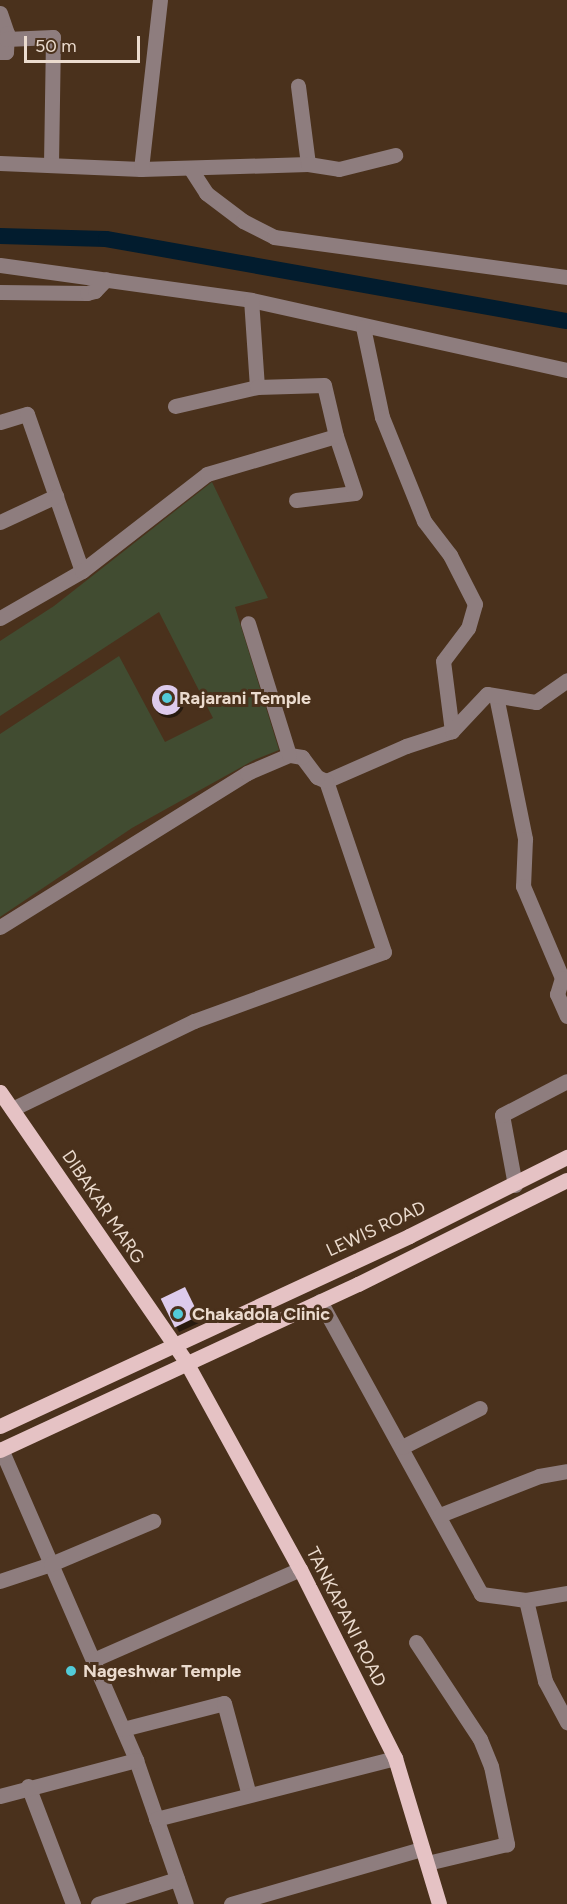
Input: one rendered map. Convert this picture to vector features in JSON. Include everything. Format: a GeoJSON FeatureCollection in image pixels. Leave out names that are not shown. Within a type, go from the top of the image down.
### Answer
{"type":"FeatureCollection","features":[{"type":"Feature","properties":{"kind":"main road","name":"DIBAKAR MARG"},"geometry":{"type":"LineString","coordinates":[[5,1102],[186,1362]]}},
{"type":"Feature","properties":{"kind":"main road","name":"LEWIS ROAD"},"geometry":{"type":"LineString","coordinates":[[174,1345],[515,1185],[567,1157]]}},
{"type":"Feature","properties":{"kind":"main road"},"geometry":{"type":"LineString","coordinates":[[1,1450],[321,1301],[567,1180]]}},
{"type":"Feature","properties":{"kind":"main road"},"geometry":{"type":"LineString","coordinates":[[0,1426],[174,1345]]}},
{"type":"Feature","properties":{"kind":"main road","name":"TANKAPANI ROAD"},"geometry":{"type":"LineString","coordinates":[[186,1362],[300,1569],[394,1758],[439,1904]]}},
{"type":"Feature","properties":{"kind":"street"},"geometry":{"type":"LineString","coordinates":[[141,170],[160,0]]}},
{"type":"Feature","properties":{"kind":"street"},"geometry":{"type":"LineString","coordinates":[[0,13],[3,45],[53,37],[51,163]]}},
{"type":"Feature","properties":{"kind":"street"},"geometry":{"type":"LineString","coordinates":[[298,86],[308,164]]}},
{"type":"Feature","properties":{"kind":"street"},"geometry":{"type":"LineString","coordinates":[[0,163],[51,163],[141,170],[308,164],[339,169],[395,155]]}},
{"type":"Feature","properties":{"kind":"street"},"geometry":{"type":"LineString","coordinates":[[190,168],[206,193],[243,221],[274,237],[567,277]]}},
{"type":"Feature","properties":{"kind":"street"},"geometry":{"type":"LineString","coordinates":[[0,265],[251,300],[363,327],[567,370]]}},
{"type":"Feature","properties":{"kind":"street"},"geometry":{"type":"LineString","coordinates":[[0,292],[87,293],[95,291],[105,279]]}},
{"type":"Feature","properties":{"kind":"street"},"geometry":{"type":"LineString","coordinates":[[251,300],[257,387]]}},
{"type":"Feature","properties":{"kind":"street"},"geometry":{"type":"LineString","coordinates":[[363,327],[382,417],[424,521],[450,555],[475,604],[468,628],[443,661],[452,731]]}},
{"type":"Feature","properties":{"kind":"street"},"geometry":{"type":"LineString","coordinates":[[176,406],[257,387],[324,385],[336,436],[355,493],[296,500]]}},
{"type":"Feature","properties":{"kind":"street"},"geometry":{"type":"LineString","coordinates":[[0,422],[27,414],[82,571]]}},
{"type":"Feature","properties":{"kind":"street"},"geometry":{"type":"LineString","coordinates":[[0,618],[82,571],[207,474],[336,436]]}},
{"type":"Feature","properties":{"kind":"street"},"geometry":{"type":"LineString","coordinates":[[0,522],[56,496]]}},
{"type":"Feature","properties":{"kind":"street"},"geometry":{"type":"LineString","coordinates":[[248,622],[289,755]]}},
{"type":"Feature","properties":{"kind":"street"},"geometry":{"type":"LineString","coordinates":[[0,927],[247,773],[289,755],[302,757],[317,777],[326,781],[452,731],[487,694],[536,702],[567,680]]}},
{"type":"Feature","properties":{"kind":"street"},"geometry":{"type":"LineString","coordinates":[[496,696],[525,839],[523,886],[562,978],[557,994],[567,1016]]}},
{"type":"Feature","properties":{"kind":"street"},"geometry":{"type":"LineString","coordinates":[[5,1102],[194,1022],[384,952],[326,781]]}},
{"type":"Feature","properties":{"kind":"street"},"geometry":{"type":"LineString","coordinates":[[515,1185],[502,1115],[567,1081]]}},
{"type":"Feature","properties":{"kind":"street"},"geometry":{"type":"LineString","coordinates":[[321,1301],[440,1515],[481,1594],[525,1600],[567,1593]]}},
{"type":"Feature","properties":{"kind":"street"},"geometry":{"type":"LineString","coordinates":[[402,1447],[480,1408]]}},
{"type":"Feature","properties":{"kind":"street"},"geometry":{"type":"LineString","coordinates":[[1,1450],[136,1760],[186,1904]]}},
{"type":"Feature","properties":{"kind":"street"},"geometry":{"type":"LineString","coordinates":[[440,1515],[539,1476],[567,1471]]}},
{"type":"Feature","properties":{"kind":"street"},"geometry":{"type":"LineString","coordinates":[[0,1581],[51,1564],[153,1521]]}},
{"type":"Feature","properties":{"kind":"street"},"geometry":{"type":"LineString","coordinates":[[93,1660],[300,1569]]}},
{"type":"Feature","properties":{"kind":"street"},"geometry":{"type":"LineString","coordinates":[[525,1600],[545,1681],[567,1722]]}},
{"type":"Feature","properties":{"kind":"street"},"geometry":{"type":"LineString","coordinates":[[231,1904],[425,1856],[507,1844],[491,1766],[480,1739],[416,1641]]}},
{"type":"Feature","properties":{"kind":"street"},"geometry":{"type":"LineString","coordinates":[[123,1730],[224,1703],[249,1796]]}},
{"type":"Feature","properties":{"kind":"street"},"geometry":{"type":"LineString","coordinates":[[156,1819],[394,1758]]}},
{"type":"Feature","properties":{"kind":"street"},"geometry":{"type":"LineString","coordinates":[[0,1796],[28,1786],[136,1760]]}},
{"type":"Feature","properties":{"kind":"street"},"geometry":{"type":"LineString","coordinates":[[28,1786],[73,1904]]}},
{"type":"Feature","properties":{"kind":"street"},"geometry":{"type":"LineString","coordinates":[[98,1904],[177,1879]]}},
{"type":"Feature","properties":{"kind":"green space"},"geometry":{"type":"Polygon","coordinates":[[[212,482],[268,598],[235,607],[279,750],[254,760],[132,828],[0,917],[0,734],[119,656],[165,742],[213,718],[159,612],[0,716],[0,641],[54,606],[212,482]]]}},
{"type":"Feature","properties":{"kind":"building","name":"Rajarani Temple"},"geometry":{"type":"Polygon","coordinates":[[[167,685],[178,689],[182,700],[178,711],[167,715],[156,711],[152,700],[156,689],[167,685]]]}},
{"type":"Feature","properties":{"kind":"building"},"geometry":{"type":"Polygon","coordinates":[[[185,1287],[199,1316],[175,1328],[161,1299],[185,1287]]]}},
{"type":"Feature","properties":{"kind":"waterway"},"geometry":{"type":"LineString","coordinates":[[0,236],[106,239],[567,321]]}},
{"type":"Feature","properties":{"kind":"place","name":"Rajarani Temple"},"geometry":{"type":"Point","coordinates":[167,698]}},
{"type":"Feature","properties":{"kind":"place","name":"Chakadola Clinic"},"geometry":{"type":"Point","coordinates":[178,1314]}},
{"type":"Feature","properties":{"kind":"place","name":"Nageshwar Temple"},"geometry":{"type":"Point","coordinates":[71,1671]}}]}
